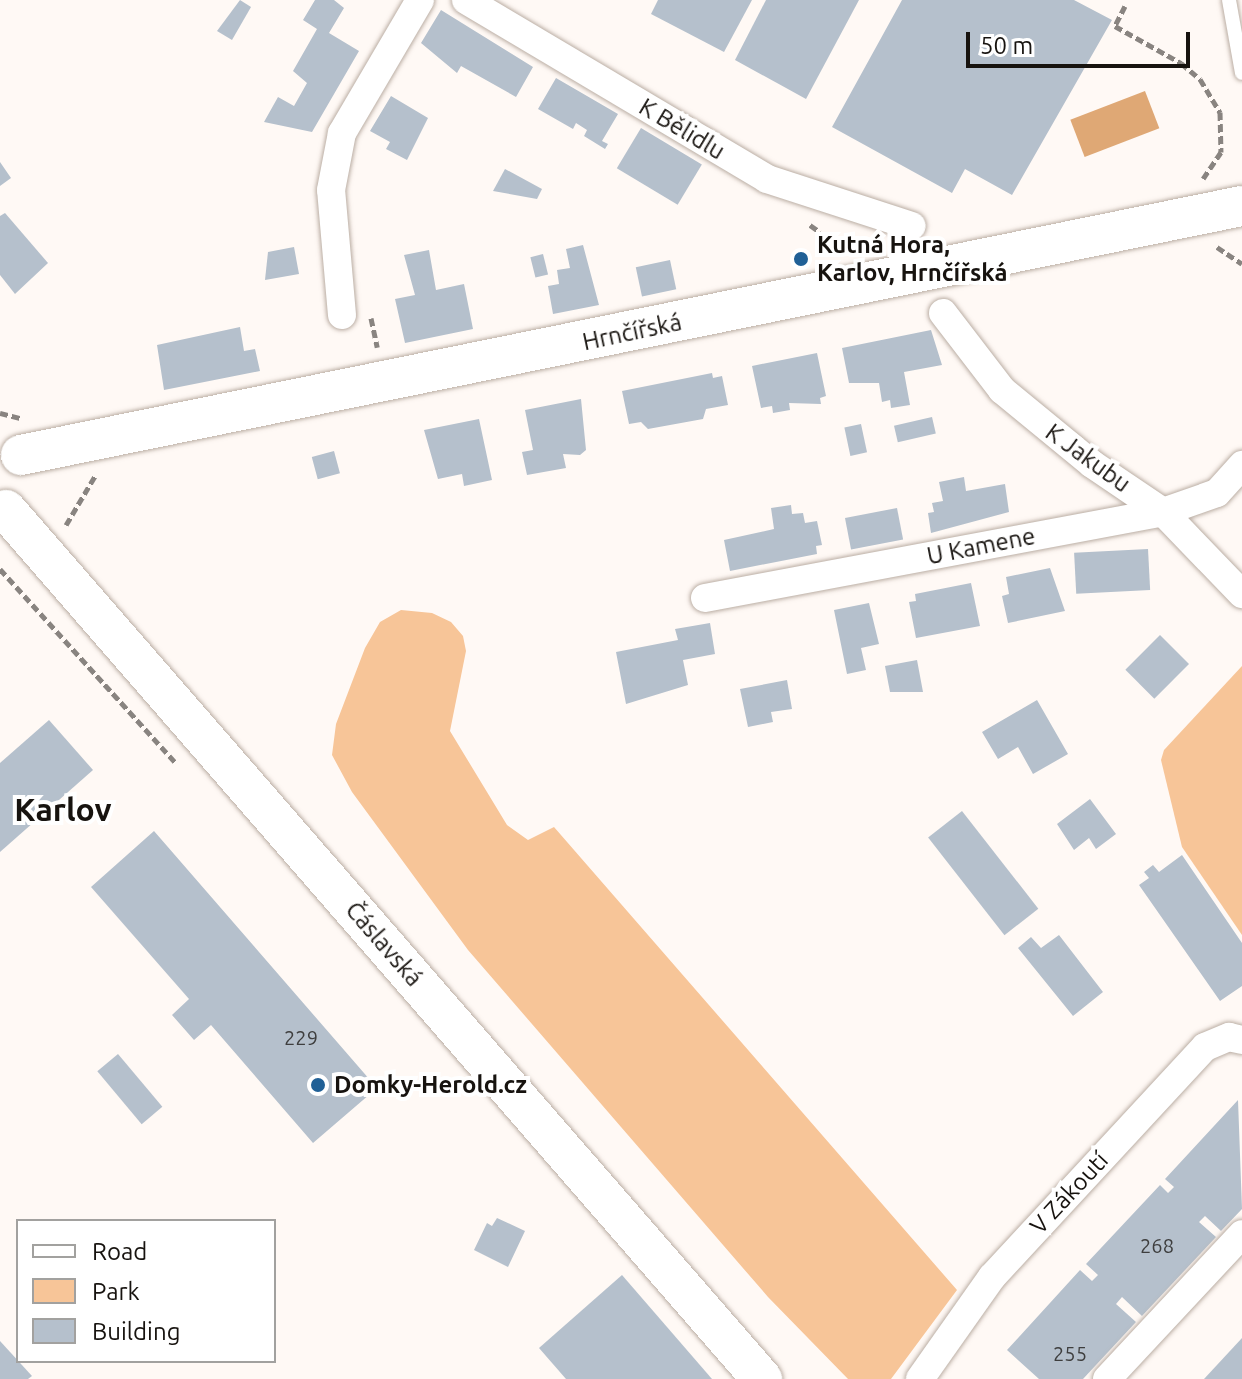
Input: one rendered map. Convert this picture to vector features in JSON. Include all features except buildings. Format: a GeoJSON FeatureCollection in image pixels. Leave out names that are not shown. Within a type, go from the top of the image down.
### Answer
{"type":"FeatureCollection","features":[{"type":"Feature","properties":{"kind":"main road","name":"Hrnčířská"},"geometry":{"type":"LineString","coordinates":[[18,437],[1242,206]]}},
{"type":"Feature","properties":{"kind":"main road"},"geometry":{"type":"LineString","coordinates":[[3,511],[26,489],[27,470],[18,437]]}},
{"type":"Feature","properties":{"kind":"main road","name":"Čáslavská"},"geometry":{"type":"LineString","coordinates":[[3,511],[762,1379]]}},
{"type":"Feature","properties":{"kind":"street"},"geometry":{"type":"LineString","coordinates":[[342,315],[331,190],[342,133],[420,0]]}},
{"type":"Feature","properties":{"kind":"street","name":"K Bělidlu"},"geometry":{"type":"LineString","coordinates":[[466,0],[767,179],[912,226]]}},
{"type":"Feature","properties":{"kind":"street","name":"K Jakubu"},"geometry":{"type":"LineString","coordinates":[[943,313],[1002,390],[1092,464],[1163,512],[1242,594]]}},
{"type":"Feature","properties":{"kind":"street","name":"U Kamene"},"geometry":{"type":"LineString","coordinates":[[705,598],[1163,512],[1217,493],[1242,465]]}},
{"type":"Feature","properties":{"kind":"street","name":"V Zákoutí"},"geometry":{"type":"LineString","coordinates":[[920,1379],[992,1277],[1205,1047],[1229,1037],[1242,1040]]}},
{"type":"Feature","properties":{"kind":"street"},"geometry":{"type":"LineString","coordinates":[[1107,1379],[1242,1234]]}},
{"type":"Feature","properties":{"kind":"lane"},"geometry":{"type":"LineString","coordinates":[[1229,0],[1242,73]]}},
{"type":"Feature","properties":{"kind":"path"},"geometry":{"type":"LineString","coordinates":[[1125,6],[1115,26],[1181,63],[1200,79],[1220,112],[1221,152],[1200,183]]}},
{"type":"Feature","properties":{"kind":"path"},"geometry":{"type":"LineString","coordinates":[[812,257],[838,252]]}},
{"type":"Feature","properties":{"kind":"path"},"geometry":{"type":"LineString","coordinates":[[369,306],[378,351]]}},
{"type":"Feature","properties":{"kind":"path"},"geometry":{"type":"LineString","coordinates":[[364,354],[393,348]]}},
{"type":"Feature","properties":{"kind":"path"},"geometry":{"type":"LineString","coordinates":[[0,413],[18,437]]}},
{"type":"Feature","properties":{"kind":"green space"},"geometry":{"type":"Polygon","coordinates":[[[401,610],[432,613],[451,622],[463,636],[466,651],[450,731],[507,825],[528,840],[554,827],[957,1290],[891,1379],[848,1379],[768,1297],[468,950],[352,792],[332,755],[336,724],[365,648],[380,622],[401,610]]]}},
{"type":"Feature","properties":{"kind":"green space"},"geometry":{"type":"Polygon","coordinates":[[[1242,666],[1242,935],[1182,847],[1161,760],[1164,750],[1242,666]]]}},
{"type":"Feature","properties":{"kind":"shaded area"},"geometry":{"type":"Polygon","coordinates":[[[1145,91],[1159,128],[1085,157],[1070,120],[1145,91]]]}},
{"type":"Feature","properties":{"kind":"place","name":"Kutná Hora, Karlov, Hrnčířská"},"geometry":{"type":"Point","coordinates":[801,259]}},
{"type":"Feature","properties":{"kind":"place","name":"Domky-Herold.cz"},"geometry":{"type":"Point","coordinates":[318,1085]}},
{"type":"Feature","properties":{"kind":"district","name":"Karlov"},"geometry":{"type":"Point","coordinates":[63,809]}}]}
